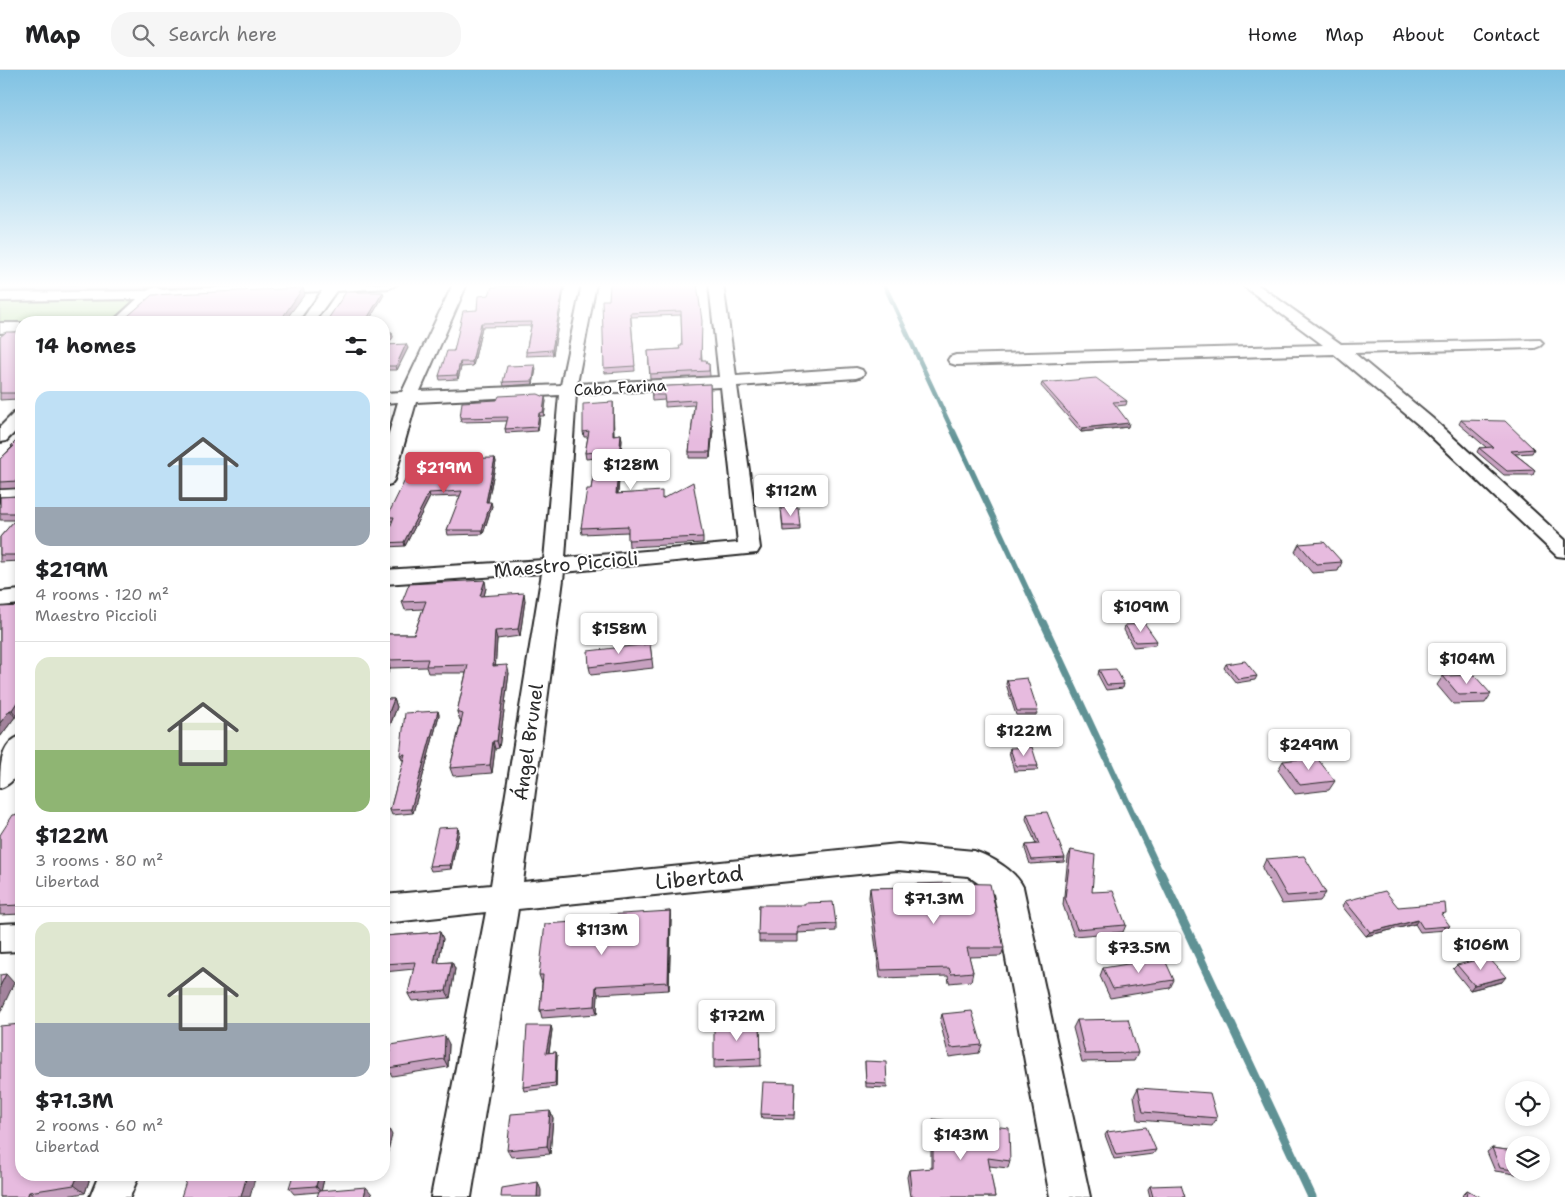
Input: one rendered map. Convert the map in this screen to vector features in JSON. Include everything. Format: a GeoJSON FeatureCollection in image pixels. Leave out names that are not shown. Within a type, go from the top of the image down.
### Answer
{"type":"FeatureCollection","features":[{"type":"Feature","properties":{"kind":"street"},"geometry":{"type":"LineString","coordinates":[[390,460],[409,396],[436,337]]}},
{"type":"Feature","properties":{"kind":"street","name":"Ángel Brunel"},"geometry":{"type":"LineString","coordinates":[[451,1197],[505,896],[554,566],[568,389],[578,337]]}},
{"type":"Feature","properties":{"kind":"street"},"geometry":{"type":"LineString","coordinates":[[722,337],[728,382]]}},
{"type":"Feature","properties":{"kind":"street"},"geometry":{"type":"LineString","coordinates":[[1322,337],[1406,404],[1507,500],[1565,551]]}},
{"type":"Feature","properties":{"kind":"street"},"geometry":{"type":"LineString","coordinates":[[956,360],[1535,343]]}},
{"type":"Feature","properties":{"kind":"street","name":"Cabo Farina"},"geometry":{"type":"LineString","coordinates":[[390,398],[728,382],[856,373]]}},
{"type":"Feature","properties":{"kind":"street","name":"Maestro Piccioli"},"geometry":{"type":"LineString","coordinates":[[390,577],[554,566],[749,548],[728,382]]}},
{"type":"Feature","properties":{"kind":"street"},"geometry":{"type":"LineString","coordinates":[[0,416],[15,416]]}},
{"type":"Feature","properties":{"kind":"street"},"geometry":{"type":"LineString","coordinates":[[0,437],[15,422]]}},
{"type":"Feature","properties":{"kind":"street"},"geometry":{"type":"LineString","coordinates":[[0,496],[15,495]]}},
{"type":"Feature","properties":{"kind":"street"},"geometry":{"type":"LineString","coordinates":[[0,599],[15,598]]}},
{"type":"Feature","properties":{"kind":"street"},"geometry":{"type":"LineString","coordinates":[[0,777],[15,755]]}},
{"type":"Feature","properties":{"kind":"street","name":"Libertad"},"geometry":{"type":"LineString","coordinates":[[390,908],[898,857],[974,864],[1008,887],[1070,1197]]}},
{"type":"Feature","properties":{"kind":"street"},"geometry":{"type":"LineString","coordinates":[[0,938],[15,937]]}},
{"type":"Feature","properties":{"kind":"street"},"geometry":{"type":"LineString","coordinates":[[110,1197],[117,1181]]}},
{"type":"Feature","properties":{"kind":"building"},"geometry":{"type":"Polygon","coordinates":[[[0,337],[15,337],[15,393],[0,393],[0,337]]]}},
{"type":"Feature","properties":{"kind":"building"},"geometry":{"type":"Polygon","coordinates":[[[457,337],[478,337],[472,362],[460,362],[457,375],[439,376],[447,351],[454,351],[457,337]]]}},
{"type":"Feature","properties":{"kind":"building"},"geometry":{"type":"Polygon","coordinates":[[[529,337],[554,337],[552,350],[526,352],[529,337]]]}},
{"type":"Feature","properties":{"kind":"building"},"geometry":{"type":"Polygon","coordinates":[[[603,337],[632,337],[635,366],[604,368],[603,337]]]}},
{"type":"Feature","properties":{"kind":"building"},"geometry":{"type":"Polygon","coordinates":[[[682,337],[702,337],[701,360],[706,360],[707,364],[709,364],[709,371],[650,374],[648,351],[680,349],[679,346],[682,346],[682,337]]]}},
{"type":"Feature","properties":{"kind":"building"},"geometry":{"type":"Polygon","coordinates":[[[406,344],[396,366],[390,366],[390,345],[406,344]]]}},
{"type":"Feature","properties":{"kind":"building"},"geometry":{"type":"Polygon","coordinates":[[[535,365],[533,381],[503,382],[507,366],[535,365]]]}},
{"type":"Feature","properties":{"kind":"building"},"geometry":{"type":"Polygon","coordinates":[[[1096,378],[1127,401],[1113,402],[1129,423],[1082,428],[1042,383],[1096,378]]]}},
{"type":"Feature","properties":{"kind":"building"},"geometry":{"type":"Polygon","coordinates":[[[710,384],[712,425],[710,452],[689,452],[695,400],[665,402],[664,395],[652,395],[651,387],[710,384]]]}},
{"type":"Feature","properties":{"kind":"building"},"geometry":{"type":"Polygon","coordinates":[[[538,394],[545,397],[543,412],[539,413],[537,427],[505,429],[508,417],[460,418],[462,402],[497,400],[499,396],[538,394]]]}},
{"type":"Feature","properties":{"kind":"building"},"geometry":{"type":"Polygon","coordinates":[[[613,402],[613,435],[621,434],[616,494],[662,491],[662,499],[693,482],[703,537],[628,540],[628,526],[581,528],[587,489],[591,489],[597,452],[585,453],[589,431],[583,432],[583,404],[613,402]]]}},
{"type":"Feature","properties":{"kind":"building"},"geometry":{"type":"Polygon","coordinates":[[[1461,420],[1505,421],[1534,449],[1511,451],[1535,470],[1507,471],[1479,448],[1493,447],[1461,420]]]}},
{"type":"Feature","properties":{"kind":"building"},"geometry":{"type":"Polygon","coordinates":[[[15,442],[15,481],[0,482],[0,459],[14,446],[11,446],[15,442]]]}},
{"type":"Feature","properties":{"kind":"building"},"geometry":{"type":"Polygon","coordinates":[[[495,458],[486,502],[491,502],[482,530],[447,530],[462,491],[429,493],[404,542],[390,543],[390,527],[394,517],[390,517],[390,511],[409,472],[422,472],[427,459],[495,458]]]}},
{"type":"Feature","properties":{"kind":"building"},"geometry":{"type":"Polygon","coordinates":[[[15,496],[15,513],[0,513],[0,497],[15,496]]]}},
{"type":"Feature","properties":{"kind":"building"},"geometry":{"type":"Polygon","coordinates":[[[798,507],[800,526],[783,526],[781,508],[798,507]]]}},
{"type":"Feature","properties":{"kind":"building"},"geometry":{"type":"Polygon","coordinates":[[[15,520],[15,555],[0,555],[0,537],[15,520]]]}},
{"type":"Feature","properties":{"kind":"building"},"geometry":{"type":"Polygon","coordinates":[[[1324,542],[1342,562],[1316,564],[1299,544],[1324,542]]]}},
{"type":"Feature","properties":{"kind":"building"},"geometry":{"type":"Polygon","coordinates":[[[485,580],[480,596],[524,593],[518,629],[495,631],[493,666],[507,665],[497,741],[493,741],[490,765],[450,768],[463,714],[457,712],[468,665],[426,666],[428,659],[390,660],[390,634],[414,634],[426,601],[402,602],[409,584],[485,580]]]}},
{"type":"Feature","properties":{"kind":"building"},"geometry":{"type":"Polygon","coordinates":[[[15,606],[15,705],[0,723],[0,607],[15,606]]]}},
{"type":"Feature","properties":{"kind":"building"},"geometry":{"type":"Polygon","coordinates":[[[1145,624],[1157,641],[1135,642],[1125,625],[1145,624]]]}},
{"type":"Feature","properties":{"kind":"building"},"geometry":{"type":"Polygon","coordinates":[[[650,644],[652,659],[589,667],[588,651],[650,644]]]}},
{"type":"Feature","properties":{"kind":"building"},"geometry":{"type":"Polygon","coordinates":[[[1245,661],[1257,676],[1238,679],[1226,664],[1245,661]]]}},
{"type":"Feature","properties":{"kind":"building"},"geometry":{"type":"Polygon","coordinates":[[[1116,669],[1124,684],[1107,685],[1099,670],[1116,669]]]}},
{"type":"Feature","properties":{"kind":"building"},"geometry":{"type":"Polygon","coordinates":[[[1474,675],[1491,694],[1459,695],[1443,676],[1474,675]]]}},
{"type":"Feature","properties":{"kind":"building"},"geometry":{"type":"Polygon","coordinates":[[[1027,678],[1038,711],[1017,711],[1007,680],[1027,678]]]}},
{"type":"Feature","properties":{"kind":"building"},"geometry":{"type":"Polygon","coordinates":[[[390,699],[394,699],[390,710],[390,699]]]}},
{"type":"Feature","properties":{"kind":"building"},"geometry":{"type":"Polygon","coordinates":[[[438,711],[411,809],[390,810],[405,754],[400,755],[405,713],[438,711]]]}},
{"type":"Feature","properties":{"kind":"building"},"geometry":{"type":"Polygon","coordinates":[[[1032,747],[1038,766],[1016,766],[1010,748],[1032,747]]]}},
{"type":"Feature","properties":{"kind":"building"},"geometry":{"type":"Polygon","coordinates":[[[1316,757],[1335,781],[1300,785],[1283,761],[1316,757]]]}},
{"type":"Feature","properties":{"kind":"building"},"geometry":{"type":"Polygon","coordinates":[[[1047,812],[1065,858],[1032,860],[1026,845],[1039,844],[1027,814],[1047,812]]]}},
{"type":"Feature","properties":{"kind":"building"},"geometry":{"type":"Polygon","coordinates":[[[15,815],[15,905],[0,906],[0,835],[15,815]]]}},
{"type":"Feature","properties":{"kind":"building"},"geometry":{"type":"Polygon","coordinates":[[[458,827],[450,865],[429,866],[438,828],[458,827]]]}},
{"type":"Feature","properties":{"kind":"building"},"geometry":{"type":"Polygon","coordinates":[[[1071,850],[1095,855],[1092,892],[1113,891],[1126,925],[1077,929],[1065,898],[1071,850]]]}},
{"type":"Feature","properties":{"kind":"building"},"geometry":{"type":"Polygon","coordinates":[[[1304,856],[1326,893],[1287,896],[1266,859],[1304,856]]]}},
{"type":"Feature","properties":{"kind":"building"},"geometry":{"type":"Polygon","coordinates":[[[915,884],[990,884],[1004,948],[967,948],[973,972],[951,974],[949,968],[881,970],[870,888],[915,887],[915,884]]]}},
{"type":"Feature","properties":{"kind":"building"},"geometry":{"type":"Polygon","coordinates":[[[1385,891],[1398,907],[1445,903],[1446,913],[1441,914],[1450,926],[1423,928],[1418,920],[1370,932],[1345,901],[1385,891]]]}},
{"type":"Feature","properties":{"kind":"building"},"geometry":{"type":"Polygon","coordinates":[[[833,902],[836,924],[798,926],[798,935],[758,935],[759,905],[805,905],[805,903],[833,902]]]}},
{"type":"Feature","properties":{"kind":"building"},"geometry":{"type":"Polygon","coordinates":[[[670,911],[668,982],[596,986],[595,1006],[540,1010],[543,975],[539,975],[545,924],[589,921],[589,916],[670,911]]]}},
{"type":"Feature","properties":{"kind":"building"},"geometry":{"type":"Polygon","coordinates":[[[440,932],[434,963],[452,962],[446,991],[408,994],[415,962],[390,964],[390,936],[440,932]]]}},
{"type":"Feature","properties":{"kind":"building"},"geometry":{"type":"Polygon","coordinates":[[[1488,957],[1506,977],[1474,985],[1457,965],[1488,957]]]}},
{"type":"Feature","properties":{"kind":"building"},"geometry":{"type":"Polygon","coordinates":[[[1164,958],[1174,980],[1113,989],[1103,968],[1164,958]]]}},
{"type":"Feature","properties":{"kind":"building"},"geometry":{"type":"Polygon","coordinates":[[[6,974],[0,986],[0,975],[6,974]]]}},
{"type":"Feature","properties":{"kind":"building"},"geometry":{"type":"Polygon","coordinates":[[[972,1011],[982,1045],[951,1048],[942,1014],[972,1011]]]}},
{"type":"Feature","properties":{"kind":"building"},"geometry":{"type":"Polygon","coordinates":[[[1128,1019],[1138,1053],[1085,1054],[1077,1020],[1128,1019]]]}},
{"type":"Feature","properties":{"kind":"building"},"geometry":{"type":"Polygon","coordinates":[[[760,1023],[761,1058],[714,1060],[714,1025],[760,1023]]]}},
{"type":"Feature","properties":{"kind":"building"},"geometry":{"type":"Polygon","coordinates":[[[15,1025],[15,1181],[76,1181],[74,1185],[29,1192],[27,1197],[0,1197],[0,1026],[15,1025]]]}},
{"type":"Feature","properties":{"kind":"building"},"geometry":{"type":"Polygon","coordinates":[[[527,1026],[551,1026],[546,1053],[556,1052],[555,1083],[523,1087],[527,1026]]]}},
{"type":"Feature","properties":{"kind":"building"},"geometry":{"type":"Polygon","coordinates":[[[445,1036],[444,1059],[390,1068],[391,1045],[445,1036]]]}},
{"type":"Feature","properties":{"kind":"building"},"geometry":{"type":"Polygon","coordinates":[[[865,1061],[886,1062],[887,1084],[866,1083],[865,1061]]]}},
{"type":"Feature","properties":{"kind":"building"},"geometry":{"type":"Polygon","coordinates":[[[763,1082],[795,1083],[794,1115],[761,1114],[763,1082]]]}},
{"type":"Feature","properties":{"kind":"building"},"geometry":{"type":"Polygon","coordinates":[[[1138,1088],[1210,1093],[1217,1118],[1143,1112],[1138,1088]]]}},
{"type":"Feature","properties":{"kind":"building"},"geometry":{"type":"Polygon","coordinates":[[[550,1111],[547,1146],[507,1150],[511,1114],[550,1111]]]}},
{"type":"Feature","properties":{"kind":"building"},"geometry":{"type":"Polygon","coordinates":[[[933,1119],[1009,1128],[1010,1161],[988,1158],[995,1197],[912,1197],[909,1170],[933,1168],[933,1119]]]}},
{"type":"Feature","properties":{"kind":"building"},"geometry":{"type":"Polygon","coordinates":[[[1146,1127],[1156,1150],[1116,1155],[1107,1132],[1146,1127]]]}},
{"type":"Feature","properties":{"kind":"building"},"geometry":{"type":"Polygon","coordinates":[[[1492,1148],[1505,1150],[1505,1169],[1500,1168],[1492,1148]]]}},
{"type":"Feature","properties":{"kind":"building"},"geometry":{"type":"Polygon","coordinates":[[[186,1181],[245,1181],[241,1197],[181,1197],[186,1181]]]}},
{"type":"Feature","properties":{"kind":"building"},"geometry":{"type":"Polygon","coordinates":[[[291,1181],[317,1181],[316,1186],[289,1188],[291,1181]]]}},
{"type":"Feature","properties":{"kind":"building"},"geometry":{"type":"Polygon","coordinates":[[[538,1182],[537,1197],[501,1197],[502,1188],[538,1182]]]}},
{"type":"Feature","properties":{"kind":"building"},"geometry":{"type":"Polygon","coordinates":[[[1181,1185],[1185,1197],[1153,1197],[1150,1186],[1181,1185]]]}},
{"type":"Feature","properties":{"kind":"building"},"geometry":{"type":"Polygon","coordinates":[[[366,1187],[364,1197],[317,1197],[319,1191],[366,1187]]]}},
{"type":"Feature","properties":{"kind":"building"},"geometry":{"type":"Polygon","coordinates":[[[1467,1190],[1480,1197],[1466,1197],[1467,1190]]]}},
{"type":"Feature","properties":{"kind":"waterway"},"geometry":{"type":"LineString","coordinates":[[909,337],[953,432]]}},
{"type":"Feature","properties":{"kind":"waterway"},"geometry":{"type":"LineString","coordinates":[[953,431],[1043,624]]}},
{"type":"Feature","properties":{"kind":"waterway"},"geometry":{"type":"LineString","coordinates":[[1043,622],[1160,873]]}},
{"type":"Feature","properties":{"kind":"waterway"},"geometry":{"type":"LineString","coordinates":[[1160,872],[1312,1197]]}}]}
